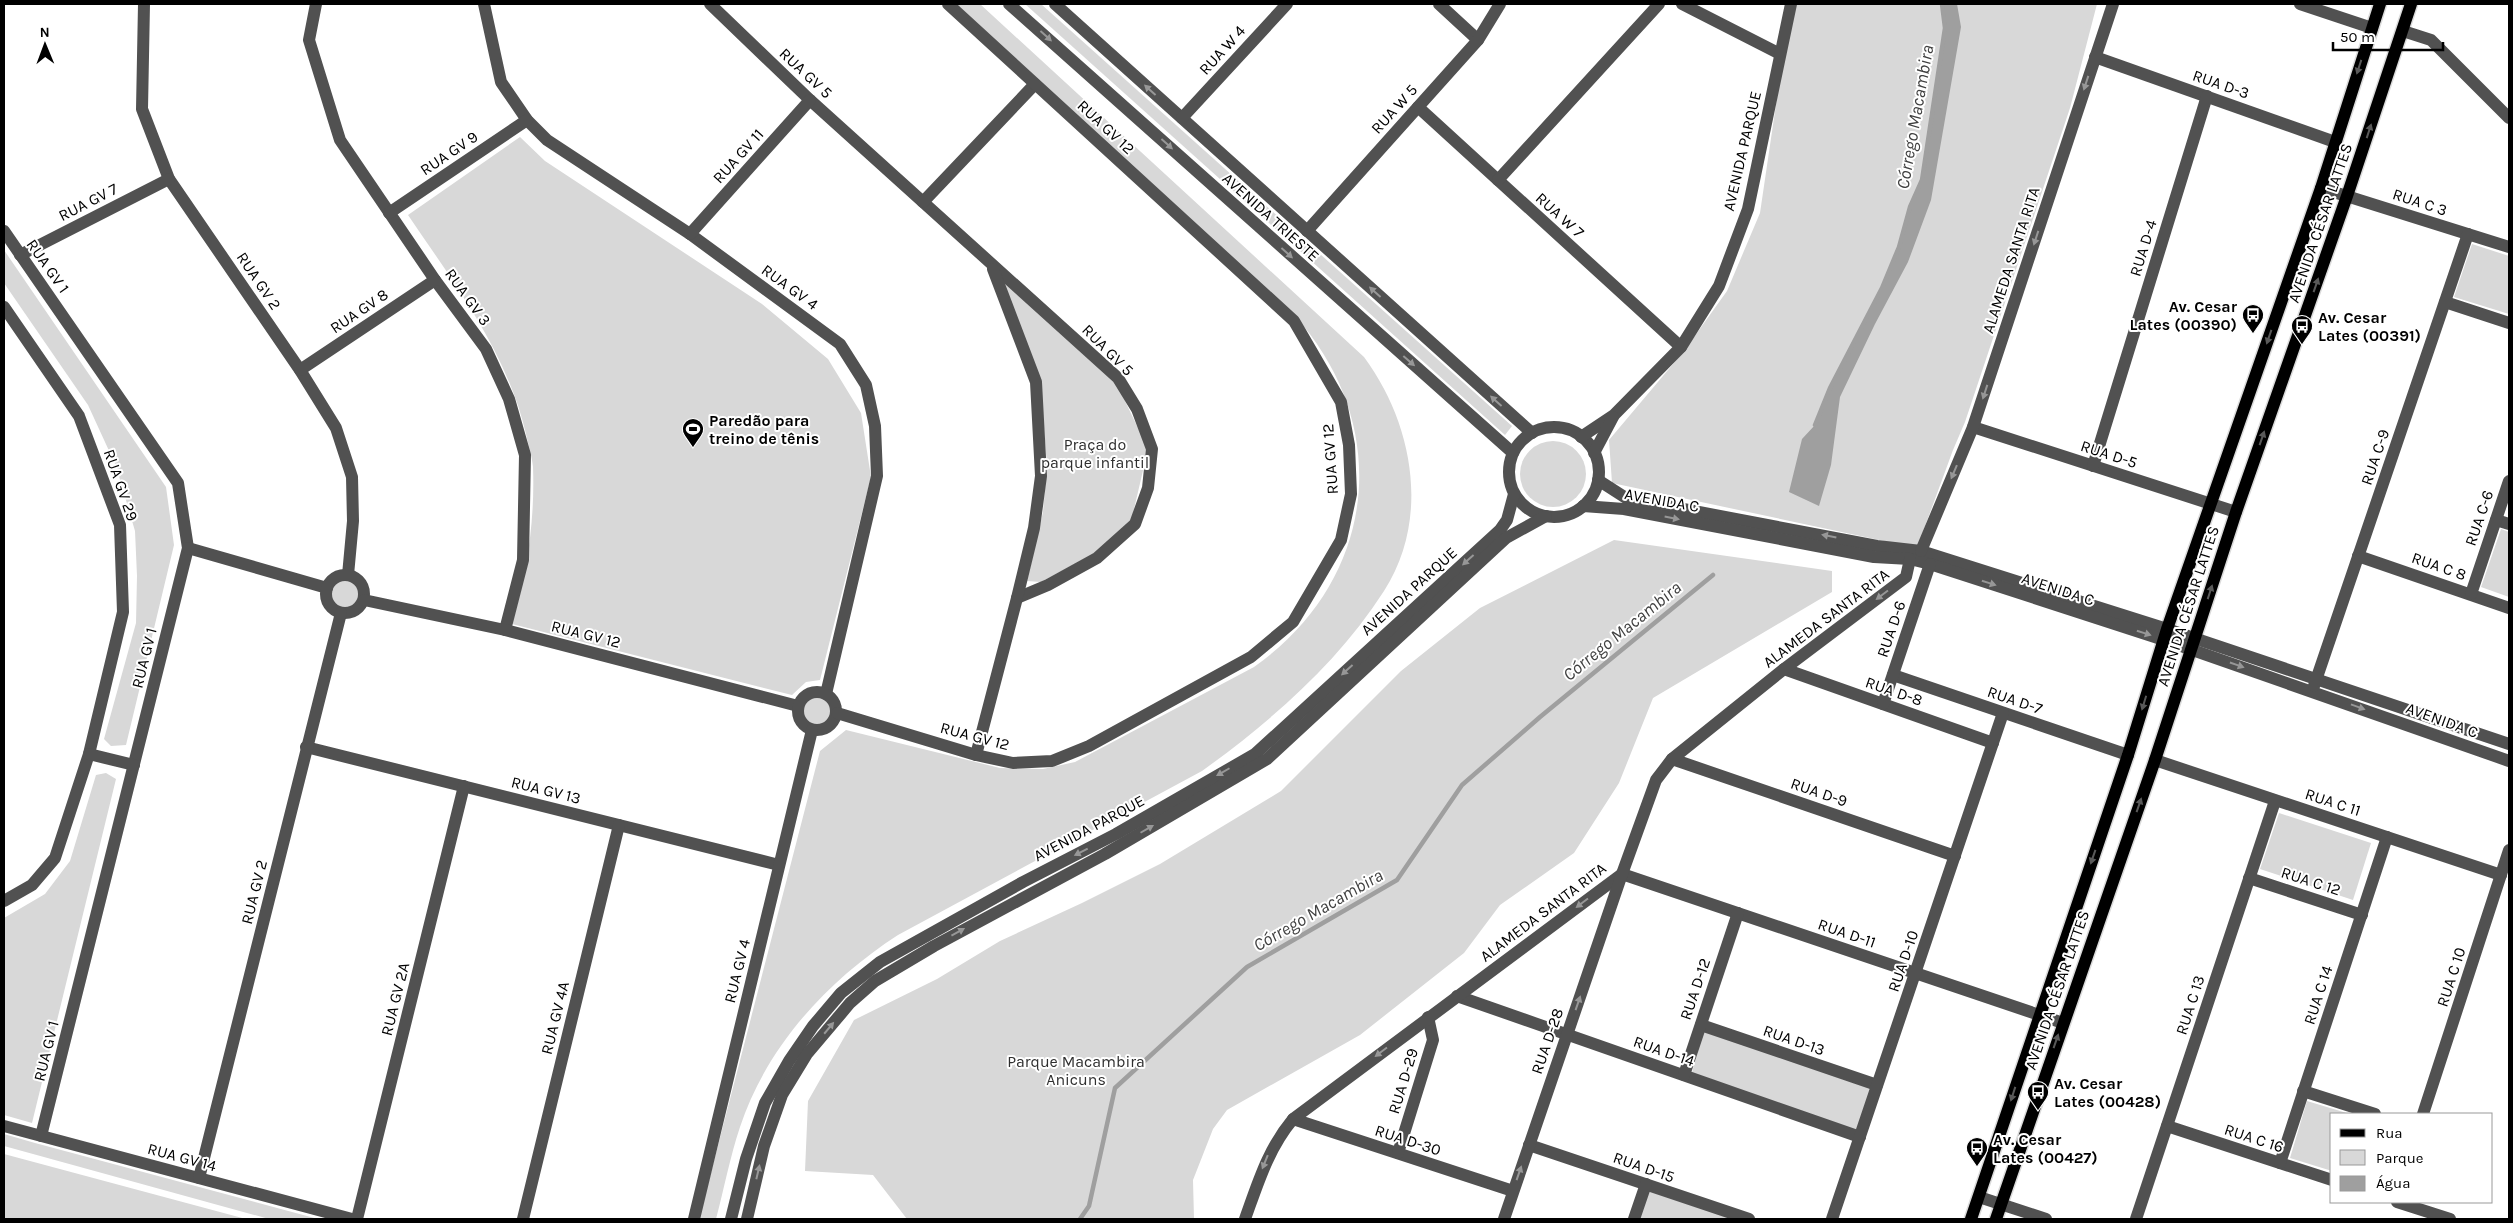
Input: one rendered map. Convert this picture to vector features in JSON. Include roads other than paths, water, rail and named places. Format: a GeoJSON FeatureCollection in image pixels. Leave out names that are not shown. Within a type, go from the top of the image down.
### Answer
{"type":"FeatureCollection","features":[{"type":"Feature","properties":{"kind":"main road","name":"AVENIDA CÉSAR LATTES"},"geometry":{"type":"LineString","coordinates":[[1971,1219],[2128,755],[2166,634],[2320,188],[2380,4]]}},
{"type":"Feature","properties":{"kind":"main road","name":"AVENIDA CÉSAR LATTES"},"geometry":{"type":"LineString","coordinates":[[1996,1219],[2155,760],[2236,512],[2347,196],[2411,4]]}},
{"type":"Feature","properties":{"kind":"street","name":"RUA GV 2"},"geometry":{"type":"LineString","coordinates":[[144,4],[142,109],[170,179],[300,370],[336,428],[352,477],[353,521],[348,575]]}},
{"type":"Feature","properties":{"kind":"street","name":"RUA GV 3"},"geometry":{"type":"LineString","coordinates":[[316,4],[309,40],[340,140],[435,280],[486,349],[509,400],[525,455],[523,560],[505,630]]}},
{"type":"Feature","properties":{"kind":"street","name":"RUA GV 4"},"geometry":{"type":"LineString","coordinates":[[484,4],[501,82],[527,120],[547,140],[690,234],[840,344],[866,385],[875,426],[877,476],[826,694]]}},
{"type":"Feature","properties":{"kind":"street","name":"RUA GV 5"},"geometry":{"type":"LineString","coordinates":[[710,4],[810,100],[1118,378],[1137,409],[1152,449],[1148,488],[1135,524],[1097,558],[1048,585],[1018,598]]}},
{"type":"Feature","properties":{"kind":"street","name":"RUA GV 12"},"geometry":{"type":"LineString","coordinates":[[837,713],[976,755],[1013,763],[1052,761],[1089,746],[1251,657],[1293,622],[1341,540],[1351,494],[1349,445],[1342,402],[1294,321],[948,4]]}},
{"type":"Feature","properties":{"kind":"street","name":"AVENIDA TRIESTE"},"geometry":{"type":"LineString","coordinates":[[1009,4],[1513,453]]}},
{"type":"Feature","properties":{"kind":"street","name":"RUA W 4"},"geometry":{"type":"LineString","coordinates":[[1182,118],[1286,4]]}},
{"type":"Feature","properties":{"kind":"street","name":"RUA W 5"},"geometry":{"type":"LineString","coordinates":[[1307,231],[1478,40],[1500,4]]}},
{"type":"Feature","properties":{"kind":"street"},"geometry":{"type":"LineString","coordinates":[[1498,180],[1659,4]]}},
{"type":"Feature","properties":{"kind":"street"},"geometry":{"type":"LineString","coordinates":[[1682,4],[1780,54]]}},
{"type":"Feature","properties":{"kind":"street","name":"AVENIDA PARQUE"},"geometry":{"type":"LineString","coordinates":[[1581,437],[1614,415],[1681,347],[1719,286],[1748,209],[1791,4]]}},
{"type":"Feature","properties":{"kind":"street","name":"ALAMEDA SANTA RITA"},"geometry":{"type":"LineString","coordinates":[[1921,551],[1973,428],[2113,4]]}},
{"type":"Feature","properties":{"kind":"street"},"geometry":{"type":"LineString","coordinates":[[2300,4],[2372,28]]}},
{"type":"Feature","properties":{"kind":"street","name":"AVENIDA TRIESTE"},"geometry":{"type":"LineString","coordinates":[[1060,5],[1182,118],[1532,433]]}},
{"type":"Feature","properties":{"kind":"street"},"geometry":{"type":"LineString","coordinates":[[1443,5],[1478,40]]}},
{"type":"Feature","properties":{"kind":"street"},"geometry":{"type":"LineString","coordinates":[[2403,31],[2431,40],[2509,118]]}},
{"type":"Feature","properties":{"kind":"street","name":"RUA D-3"},"geometry":{"type":"LineString","coordinates":[[2095,57],[2335,142]]}},
{"type":"Feature","properties":{"kind":"street"},"geometry":{"type":"LineString","coordinates":[[923,202],[1035,84]]}},
{"type":"Feature","properties":{"kind":"street","name":"RUA D-4"},"geometry":{"type":"LineString","coordinates":[[2093,466],[2207,96]]}},
{"type":"Feature","properties":{"kind":"street","name":"RUA GV 11"},"geometry":{"type":"LineString","coordinates":[[690,234],[810,100]]}},
{"type":"Feature","properties":{"kind":"street","name":"RUA W 7"},"geometry":{"type":"LineString","coordinates":[[1418,107],[1681,347]]}},
{"type":"Feature","properties":{"kind":"street","name":"RUA GV 9"},"geometry":{"type":"LineString","coordinates":[[389,213],[527,120]]}},
{"type":"Feature","properties":{"kind":"street","name":"RUA GV 7"},"geometry":{"type":"LineString","coordinates":[[20,255],[170,179]]}},
{"type":"Feature","properties":{"kind":"street","name":"RUA C 3"},"geometry":{"type":"LineString","coordinates":[[2320,188],[2509,248]]}},
{"type":"Feature","properties":{"kind":"street","name":"RUA GV 1"},"geometry":{"type":"LineString","coordinates":[[4,231],[178,483],[188,548],[41,1136]]}},
{"type":"Feature","properties":{"kind":"street","name":"RUA C-9"},"geometry":{"type":"LineString","coordinates":[[2314,685],[2468,234]]}},
{"type":"Feature","properties":{"kind":"street","name":"RUA GV 5"},"geometry":{"type":"LineString","coordinates":[[976,755],[1018,598],[1034,528],[1042,476],[1036,382],[991,265]]}},
{"type":"Feature","properties":{"kind":"street","name":"RUA GV 8"},"geometry":{"type":"LineString","coordinates":[[300,370],[435,280]]}},
{"type":"Feature","properties":{"kind":"street"},"geometry":{"type":"LineString","coordinates":[[2445,302],[2509,323]]}},
{"type":"Feature","properties":{"kind":"street","name":"RUA GV 29"},"geometry":{"type":"LineString","coordinates":[[4,307],[8,322],[79,416],[120,525],[122,612],[89,754],[55,858],[32,885],[4,901]]}},
{"type":"Feature","properties":{"kind":"street","name":"AVENIDA PARQUE"},"geometry":{"type":"LineString","coordinates":[[1594,453],[1614,415]]}},
{"type":"Feature","properties":{"kind":"street"},"geometry":{"type":"LineString","coordinates":[[1547,428],[1567,430],[1581,437],[1594,453],[1598,480],[1592,494],[1583,506],[1566,515],[1546,516],[1528,508],[1514,494],[1509,474],[1513,453],[1521,442],[1532,433],[1547,428]]}},
{"type":"Feature","properties":{"kind":"street","name":"RUA D-5"},"geometry":{"type":"LineString","coordinates":[[1973,428],[2236,512]]}},
{"type":"Feature","properties":{"kind":"street","name":"AVENIDA C"},"geometry":{"type":"LineString","coordinates":[[1598,480],[1626,498],[1877,546],[1921,551],[2314,685],[2509,744]]}},
{"type":"Feature","properties":{"kind":"street","name":"RUA C-6"},"geometry":{"type":"LineString","coordinates":[[2471,594],[2509,480]]}},
{"type":"Feature","properties":{"kind":"street","name":"AVENIDA PARQUE"},"geometry":{"type":"LineString","coordinates":[[732,1219],[746,1158],[765,1103],[799,1047],[841,994],[880,962],[1023,882],[1116,834],[1255,754],[1500,530],[1507,520],[1514,494]]}},
{"type":"Feature","properties":{"kind":"street","name":"AVENIDA C"},"geometry":{"type":"LineString","coordinates":[[1583,506],[1624,509],[1874,557],[1910,559],[2166,634]]}},
{"type":"Feature","properties":{"kind":"street","name":"AVENIDA PARQUE"},"geometry":{"type":"LineString","coordinates":[[747,1219],[764,1146],[782,1095],[807,1054],[850,1003],[875,981],[991,914],[1105,854],[1267,759],[1506,538],[1546,516]]}},
{"type":"Feature","properties":{"kind":"street"},"geometry":{"type":"LineString","coordinates":[[2496,520],[2509,524]]}},
{"type":"Feature","properties":{"kind":"street"},"geometry":{"type":"LineString","coordinates":[[188,548],[326,588]]}},
{"type":"Feature","properties":{"kind":"street","name":"RUA C 8"},"geometry":{"type":"LineString","coordinates":[[2358,556],[2509,608]]}},
{"type":"Feature","properties":{"kind":"street","name":"ALAMEDA SANTA RITA"},"geometry":{"type":"LineString","coordinates":[[1245,1219],[1266,1160],[1277,1138],[1293,1119],[1622,874],[1656,780],[1672,759],[1784,669],[1906,577],[1910,559]]}},
{"type":"Feature","properties":{"kind":"street","name":"RUA D-6"},"geometry":{"type":"LineString","coordinates":[[1883,704],[1930,564]]}},
{"type":"Feature","properties":{"kind":"street"},"geometry":{"type":"LineString","coordinates":[[348,575],[354,576],[363,586],[364,600],[358,610],[341,614],[330,606],[326,600],[326,588],[338,576],[348,575]]}},
{"type":"Feature","properties":{"kind":"street","name":"RUA GV 12"},"geometry":{"type":"LineString","coordinates":[[364,600],[505,630],[798,706]]}},
{"type":"Feature","properties":{"kind":"street","name":"RUA GV 2"},"geometry":{"type":"LineString","coordinates":[[199,1178],[341,614]]}},
{"type":"Feature","properties":{"kind":"street","name":"RUA D-8"},"geometry":{"type":"LineString","coordinates":[[1784,669],[1993,743]]}},
{"type":"Feature","properties":{"kind":"street","name":"RUA D-7"},"geometry":{"type":"LineString","coordinates":[[1893,675],[2128,755]]}},
{"type":"Feature","properties":{"kind":"street","name":"AVENIDA C"},"geometry":{"type":"LineString","coordinates":[[2314,685],[2509,761]]}},
{"type":"Feature","properties":{"kind":"street"},"geometry":{"type":"LineString","coordinates":[[809,693],[826,694],[835,703],[837,713],[829,727],[818,731],[812,730],[801,723],[798,717],[798,706],[809,693]]}},
{"type":"Feature","properties":{"kind":"street","name":"RUA D-10"},"geometry":{"type":"LineString","coordinates":[[1832,1219],[2004,713]]}},
{"type":"Feature","properties":{"kind":"street","name":"RUA GV 4"},"geometry":{"type":"LineString","coordinates":[[694,1219],[812,730]]}},
{"type":"Feature","properties":{"kind":"street","name":"RUA GV 13"},"geometry":{"type":"LineString","coordinates":[[306,747],[779,865]]}},
{"type":"Feature","properties":{"kind":"street"},"geometry":{"type":"LineString","coordinates":[[89,754],[134,765]]}},
{"type":"Feature","properties":{"kind":"street","name":"RUA D-9"},"geometry":{"type":"LineString","coordinates":[[1672,759],[1955,856]]}},
{"type":"Feature","properties":{"kind":"street","name":"RUA C 11"},"geometry":{"type":"LineString","coordinates":[[2155,760],[2501,875]]}},
{"type":"Feature","properties":{"kind":"street","name":"RUA GV 2A"},"geometry":{"type":"LineString","coordinates":[[358,1219],[464,786]]}},
{"type":"Feature","properties":{"kind":"street","name":"RUA C 13"},"geometry":{"type":"LineString","coordinates":[[2136,1219],[2275,801]]}},
{"type":"Feature","properties":{"kind":"street","name":"RUA GV 4A"},"geometry":{"type":"LineString","coordinates":[[523,1219],[620,825]]}},
{"type":"Feature","properties":{"kind":"street","name":"RUA C 14"},"geometry":{"type":"LineString","coordinates":[[2280,1163],[2387,837]]}},
{"type":"Feature","properties":{"kind":"street","name":"RUA C 10"},"geometry":{"type":"LineString","coordinates":[[2423,1113],[2509,850]]}},
{"type":"Feature","properties":{"kind":"street","name":"RUA D-11"},"geometry":{"type":"LineString","coordinates":[[1622,874],[2063,1022]]}},
{"type":"Feature","properties":{"kind":"street","name":"RUA D-28"},"geometry":{"type":"LineString","coordinates":[[1504,1219],[1622,874]]}},
{"type":"Feature","properties":{"kind":"street","name":"RUA C 12"},"geometry":{"type":"LineString","coordinates":[[2249,878],[2362,915]]}},
{"type":"Feature","properties":{"kind":"street","name":"RUA D-12"},"geometry":{"type":"LineString","coordinates":[[1684,1075],[1738,914]]}},
{"type":"Feature","properties":{"kind":"street","name":"RUA D-14"},"geometry":{"type":"LineString","coordinates":[[1457,996],[1860,1137]]}},
{"type":"Feature","properties":{"kind":"street","name":"RUA D-29"},"geometry":{"type":"LineString","coordinates":[[1398,1153],[1432,1040],[1428,1017]]}},
{"type":"Feature","properties":{"kind":"street","name":"RUA D-13"},"geometry":{"type":"LineString","coordinates":[[1700,1025],[1878,1086]]}},
{"type":"Feature","properties":{"kind":"street"},"geometry":{"type":"LineString","coordinates":[[2303,1091],[2372,1113]]}},
{"type":"Feature","properties":{"kind":"street","name":"RUA D-30"},"geometry":{"type":"LineString","coordinates":[[1293,1119],[1513,1191]]}},
{"type":"Feature","properties":{"kind":"street","name":"RUA GV 14"},"geometry":{"type":"LineString","coordinates":[[4,1126],[352,1219]]}},
{"type":"Feature","properties":{"kind":"street","name":"RUA C 16"},"geometry":{"type":"LineString","coordinates":[[2167,1126],[2330,1179]]}},
{"type":"Feature","properties":{"kind":"street","name":"RUA D-15"},"geometry":{"type":"LineString","coordinates":[[1529,1145],[1749,1219]]}},
{"type":"Feature","properties":{"kind":"street"},"geometry":{"type":"LineString","coordinates":[[1634,1219],[1646,1184]]}},
{"type":"Feature","properties":{"kind":"street"},"geometry":{"type":"LineString","coordinates":[[1979,1197],[2046,1219]]}},
{"type":"Feature","properties":{"kind":"street"},"geometry":{"type":"LineString","coordinates":[[2400,1203],[2450,1219]]}},
{"type":"Feature","properties":{"kind":"water"},"geometry":{"type":"Polygon","coordinates":[[[1942,4],[1957,4],[1961,27],[1931,200],[1908,262],[1875,324],[1840,397],[1831,465],[1819,506],[1789,492],[1802,439],[1815,425],[1830,388],[1882,288],[1899,247],[1910,207],[1922,180],[1945,28],[1942,4]]]}},
{"type":"Feature","properties":{"kind":"waterway","name":"Córrego Macambira"},"geometry":{"type":"LineString","coordinates":[[1815,425],[1830,388],[1882,288],[1899,247],[1910,207],[1922,180],[1945,28],[1942,4]]}},
{"type":"Feature","properties":{"kind":"waterway","name":"Córrego Macambira"},"geometry":{"type":"LineString","coordinates":[[1080,1219],[1089,1206],[1115,1088],[1247,967],[1397,880],[1462,785],[1540,717],[1713,575]]}},
{"type":"Feature","properties":{"kind":"place","name":"Av. Cesar Lates (00390)"},"geometry":{"type":"Point","coordinates":[2253,334]}},
{"type":"Feature","properties":{"kind":"place","name":"Av. Cesar Lates (00391)"},"geometry":{"type":"Point","coordinates":[2302,345]}},
{"type":"Feature","properties":{"kind":"place","name":"Paredão para treino de tênis"},"geometry":{"type":"Point","coordinates":[693,448]}},
{"type":"Feature","properties":{"kind":"place","name":"Av. Cesar Lates (00428)"},"geometry":{"type":"Point","coordinates":[2038,1111]}},
{"type":"Feature","properties":{"kind":"place","name":"Av. Cesar Lates (00427)"},"geometry":{"type":"Point","coordinates":[1977,1167]}},
{"type":"Feature","properties":{"kind":"park label","name":"Praça do parque infantil"},"geometry":{"type":"Point","coordinates":[1095,453]}},
{"type":"Feature","properties":{"kind":"park label","name":"Parque Macambira Anicuns"},"geometry":{"type":"Point","coordinates":[1076,1070]}}]}
